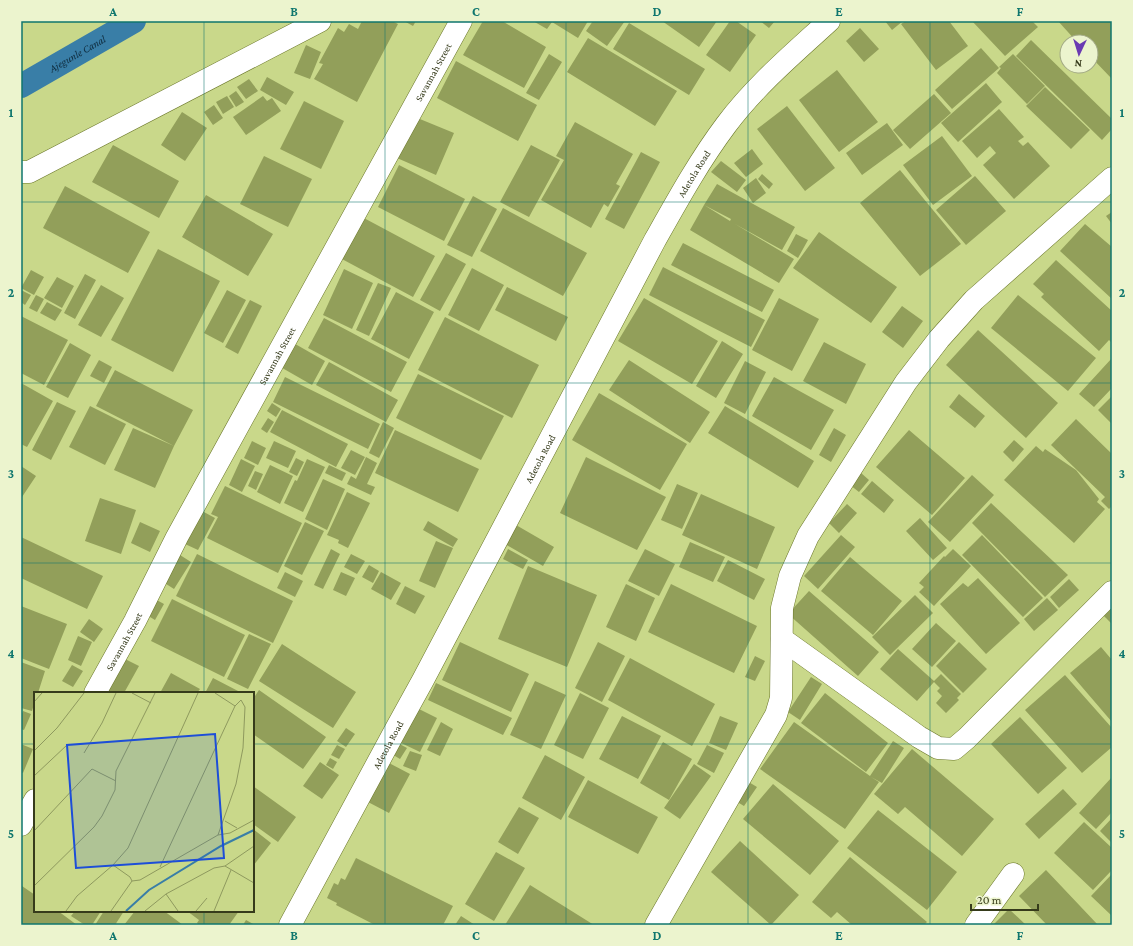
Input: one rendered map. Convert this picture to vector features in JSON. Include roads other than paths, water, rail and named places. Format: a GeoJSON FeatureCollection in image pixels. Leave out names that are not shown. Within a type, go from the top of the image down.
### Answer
{"type":"FeatureCollection","features":[{"type":"Feature","properties":{"kind":"street"},"geometry":{"type":"LineString","coordinates":[[24,177],[320,21]]}},
{"type":"Feature","properties":{"kind":"street","name":"Savannah Street"},"geometry":{"type":"LineString","coordinates":[[96,692],[177,537],[461,21]]}},
{"type":"Feature","properties":{"kind":"street","name":"Adetola Road"},"geometry":{"type":"LineString","coordinates":[[290,925],[434,659],[655,240],[689,179],[726,125],[764,81],[829,21]]}},
{"type":"Feature","properties":{"kind":"street"},"geometry":{"type":"LineString","coordinates":[[656,925],[776,715],[781,698],[782,608],[790,576],[808,536],[906,382],[939,339],[974,300],[1112,178]]}},
{"type":"Feature","properties":{"kind":"street"},"geometry":{"type":"LineString","coordinates":[[782,639],[919,737],[938,748],[954,749],[967,738],[1112,592]]}},
{"type":"Feature","properties":{"kind":"street"},"geometry":{"type":"LineString","coordinates":[[21,825],[34,802]]}},
{"type":"Feature","properties":{"kind":"street"},"geometry":{"type":"LineString","coordinates":[[976,925],[1013,874]]}},
{"type":"Feature","properties":{"kind":"waterway","name":"Ajegunle Canal"},"geometry":{"type":"LineString","coordinates":[[21,86],[134,21]]}}]}
